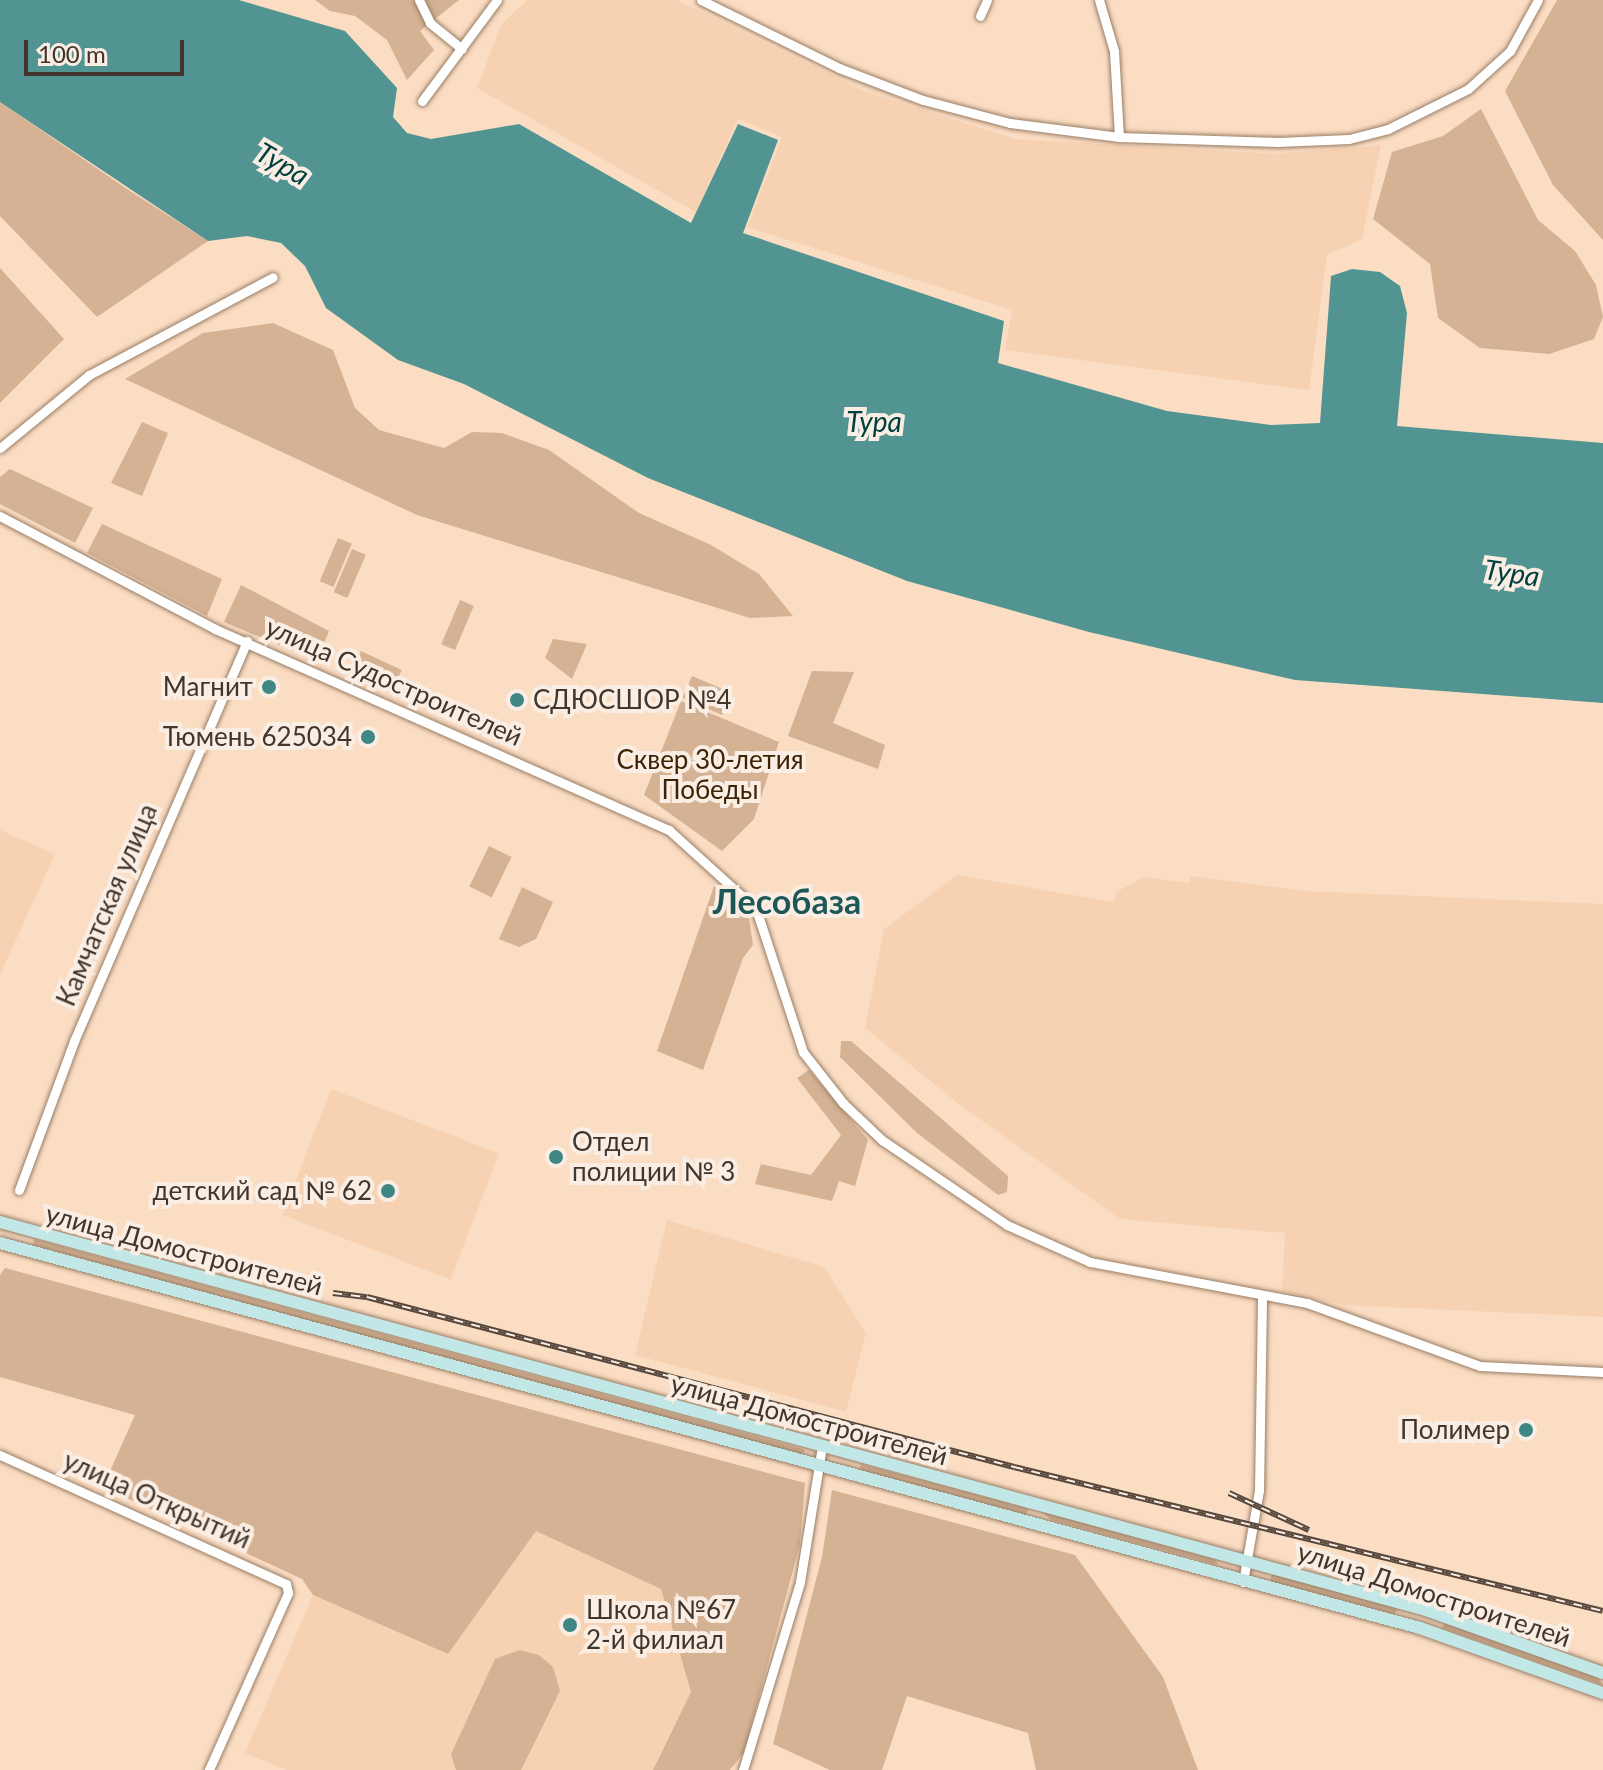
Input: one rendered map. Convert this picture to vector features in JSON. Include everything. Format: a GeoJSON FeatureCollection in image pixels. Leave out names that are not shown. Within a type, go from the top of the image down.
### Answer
{"type":"FeatureCollection","features":[{"type":"Feature","properties":{"kind":"main road","name":"улица Домостроителей"},"geometry":{"type":"LineString","coordinates":[[4,1223],[1426,1610],[1603,1673]]}},
{"type":"Feature","properties":{"kind":"main road","name":"улица Домостроителей"},"geometry":{"type":"LineString","coordinates":[[0,1244],[1436,1632],[1603,1693]]}},
{"type":"Feature","properties":{"kind":"street"},"geometry":{"type":"LineString","coordinates":[[419,0],[430,23],[462,49]]}},
{"type":"Feature","properties":{"kind":"street"},"geometry":{"type":"LineString","coordinates":[[422,101],[497,0]]}},
{"type":"Feature","properties":{"kind":"street"},"geometry":{"type":"LineString","coordinates":[[701,0],[839,68],[923,100],[1010,123],[1119,137],[1278,142],[1349,139],[1388,129],[1478,81],[1510,51],[1538,0]]}},
{"type":"Feature","properties":{"kind":"street"},"geometry":{"type":"LineString","coordinates":[[980,16],[987,0]]}},
{"type":"Feature","properties":{"kind":"street"},"geometry":{"type":"LineString","coordinates":[[1099,0],[1114,51],[1119,137]]}},
{"type":"Feature","properties":{"kind":"street"},"geometry":{"type":"LineString","coordinates":[[0,448],[89,375],[273,277]]}},
{"type":"Feature","properties":{"kind":"street","name":"улица Судостроителей"},"geometry":{"type":"LineString","coordinates":[[0,516],[156,602],[658,824],[756,909],[803,1052],[843,1103],[882,1140],[996,1219],[1050,1247],[1090,1262],[1262,1295]]}},
{"type":"Feature","properties":{"kind":"street","name":"Камчатская улица"},"geometry":{"type":"LineString","coordinates":[[19,1190],[74,1041],[247,641]]}},
{"type":"Feature","properties":{"kind":"street"},"geometry":{"type":"LineString","coordinates":[[0,1244],[4,1223]]}},
{"type":"Feature","properties":{"kind":"street"},"geometry":{"type":"LineString","coordinates":[[1243,1582],[1259,1490],[1262,1295],[1307,1303],[1480,1366],[1603,1372]]}},
{"type":"Feature","properties":{"kind":"street"},"geometry":{"type":"LineString","coordinates":[[743,1770],[800,1582],[822,1446]]}},
{"type":"Feature","properties":{"kind":"street","name":"улица Открытий"},"geometry":{"type":"LineString","coordinates":[[0,1455],[278,1578],[288,1593],[209,1770]]}},
{"type":"Feature","properties":{"kind":"shaded area"},"geometry":{"type":"Polygon","coordinates":[[[527,0],[677,0],[864,91],[1015,139],[1276,154],[1381,145],[1362,239],[1327,255],[1309,390],[1005,350],[1012,310],[747,227],[782,137],[738,119],[696,212],[477,88],[501,25],[527,0]]]}},
{"type":"Feature","properties":{"kind":"shaded area"},"geometry":{"type":"Polygon","coordinates":[[[0,830],[55,854],[0,975],[0,830]]]}},
{"type":"Feature","properties":{"kind":"shaded area"},"geometry":{"type":"Polygon","coordinates":[[[957,875],[1114,902],[1116,892],[1144,877],[1189,883],[1191,876],[1306,891],[1603,904],[1603,1317],[1343,1305],[1282,1291],[1285,1233],[1120,1219],[960,1105],[865,1028],[884,929],[957,875]]]}},
{"type":"Feature","properties":{"kind":"shaded area","name":"детский сад № 62"},"geometry":{"type":"Polygon","coordinates":[[[331,1089],[499,1154],[451,1280],[283,1215],[331,1089]]]}},
{"type":"Feature","properties":{"kind":"shaded area"},"geometry":{"type":"Polygon","coordinates":[[[667,1220],[824,1267],[866,1333],[846,1412],[635,1355],[667,1220]]]}},
{"type":"Feature","properties":{"kind":"shaded area","name":"Школа №67 2-й филиал"},"geometry":{"type":"Polygon","coordinates":[[[536,1530],[661,1589],[691,1692],[653,1770],[286,1770],[245,1753],[313,1595],[448,1654],[536,1530]]]}},
{"type":"Feature","properties":{"kind":"green space"},"geometry":{"type":"Polygon","coordinates":[[[315,0],[459,0],[420,31],[434,50],[407,80],[387,40],[355,16],[330,11],[315,0]]]}},
{"type":"Feature","properties":{"kind":"green space"},"geometry":{"type":"Polygon","coordinates":[[[1557,0],[1603,0],[1603,240],[1553,185],[1505,91],[1557,0]]]}},
{"type":"Feature","properties":{"kind":"green space"},"geometry":{"type":"Polygon","coordinates":[[[0,102],[208,241],[97,317],[0,216],[0,102]]]}},
{"type":"Feature","properties":{"kind":"green space"},"geometry":{"type":"Polygon","coordinates":[[[1481,109],[1538,220],[1575,251],[1596,285],[1603,317],[1594,339],[1549,354],[1480,348],[1438,318],[1430,264],[1373,219],[1392,152],[1443,136],[1481,109]]]}},
{"type":"Feature","properties":{"kind":"green space"},"geometry":{"type":"Polygon","coordinates":[[[0,268],[64,339],[0,403],[0,268]]]}},
{"type":"Feature","properties":{"kind":"green space"},"geometry":{"type":"Polygon","coordinates":[[[273,323],[333,350],[355,408],[379,430],[444,448],[472,432],[502,433],[549,450],[639,513],[711,545],[759,574],[793,616],[750,618],[417,515],[125,379],[203,333],[273,323]]]}},
{"type":"Feature","properties":{"kind":"green space"},"geometry":{"type":"Polygon","coordinates":[[[142,422],[168,433],[142,496],[111,483],[142,422]]]}},
{"type":"Feature","properties":{"kind":"green space"},"geometry":{"type":"Polygon","coordinates":[[[10,469],[93,508],[75,543],[0,504],[0,477],[10,469]]]}},
{"type":"Feature","properties":{"kind":"green space"},"geometry":{"type":"Polygon","coordinates":[[[102,524],[222,579],[207,616],[87,553],[102,524]]]}},
{"type":"Feature","properties":{"kind":"green space"},"geometry":{"type":"Polygon","coordinates":[[[338,538],[352,544],[333,587],[320,581],[338,538]]]}},
{"type":"Feature","properties":{"kind":"green space"},"geometry":{"type":"Polygon","coordinates":[[[352,549],[366,555],[347,598],[334,592],[352,549]]]}},
{"type":"Feature","properties":{"kind":"green space"},"geometry":{"type":"Polygon","coordinates":[[[241,585],[329,631],[317,661],[224,622],[241,585]]]}},
{"type":"Feature","properties":{"kind":"green space"},"geometry":{"type":"Polygon","coordinates":[[[460,600],[474,606],[455,650],[441,644],[460,600]]]}},
{"type":"Feature","properties":{"kind":"green space"},"geometry":{"type":"Polygon","coordinates":[[[553,639],[587,644],[572,679],[545,658],[553,639]]]}},
{"type":"Feature","properties":{"kind":"green space"},"geometry":{"type":"Polygon","coordinates":[[[361,651],[402,670],[392,692],[351,673],[361,651]]]}},
{"type":"Feature","properties":{"kind":"green space"},"geometry":{"type":"Polygon","coordinates":[[[812,671],[854,672],[833,723],[885,745],[878,769],[788,736],[812,671]]]}},
{"type":"Feature","properties":{"kind":"green space"},"geometry":{"type":"Polygon","coordinates":[[[692,676],[732,693],[722,715],[683,698],[692,676]]]}},
{"type":"Feature","properties":{"kind":"green space","name":"Сквер 30-летия Победы"},"geometry":{"type":"Polygon","coordinates":[[[681,701],[779,742],[754,819],[722,851],[644,795],[681,701]]]}},
{"type":"Feature","properties":{"kind":"green space"},"geometry":{"type":"Polygon","coordinates":[[[489,846],[511,857],[492,897],[469,886],[489,846]]]}},
{"type":"Feature","properties":{"kind":"green space"},"geometry":{"type":"Polygon","coordinates":[[[714,886],[747,905],[753,945],[743,958],[703,1070],[657,1051],[714,886]]]}},
{"type":"Feature","properties":{"kind":"green space"},"geometry":{"type":"Polygon","coordinates":[[[522,887],[553,902],[536,939],[519,947],[499,939],[522,887]]]}},
{"type":"Feature","properties":{"kind":"green space"},"geometry":{"type":"Polygon","coordinates":[[[841,1041],[851,1041],[1008,1176],[1007,1192],[998,1195],[917,1133],[840,1057],[841,1041]]]}},
{"type":"Feature","properties":{"kind":"green space"},"geometry":{"type":"Polygon","coordinates":[[[809,1070],[868,1140],[855,1186],[839,1181],[832,1201],[755,1184],[761,1164],[811,1175],[841,1135],[797,1078],[809,1070]]]}},
{"type":"Feature","properties":{"kind":"green space"},"geometry":{"type":"Polygon","coordinates":[[[34,1239],[805,1451],[801,1455],[33,1245],[34,1239]]]}},
{"type":"Feature","properties":{"kind":"green space"},"geometry":{"type":"Polygon","coordinates":[[[5,1268],[805,1483],[800,1544],[744,1752],[730,1770],[653,1770],[691,1692],[661,1589],[536,1531],[448,1654],[313,1595],[302,1579],[103,1487],[135,1415],[0,1377],[0,1275],[5,1268]]]}},
{"type":"Feature","properties":{"kind":"green space"},"geometry":{"type":"Polygon","coordinates":[[[861,1464],[1028,1509],[1027,1515],[859,1470],[861,1464]]]}},
{"type":"Feature","properties":{"kind":"green space"},"geometry":{"type":"Polygon","coordinates":[[[832,1490],[1075,1555],[1163,1677],[1198,1770],[1036,1770],[1028,1733],[907,1696],[882,1770],[830,1770],[773,1744],[822,1557],[832,1490]]]}},
{"type":"Feature","properties":{"kind":"green space"},"geometry":{"type":"Polygon","coordinates":[[[1041,1511],[1216,1560],[1218,1565],[1051,1520],[1041,1511]]]}},
{"type":"Feature","properties":{"kind":"green space"},"geometry":{"type":"Polygon","coordinates":[[[1272,1574],[1398,1610],[1394,1614],[1270,1581],[1272,1574]]]}},
{"type":"Feature","properties":{"kind":"green space"},"geometry":{"type":"Polygon","coordinates":[[[1445,1622],[1598,1678],[1603,1685],[1442,1628],[1445,1622]]]}},
{"type":"Feature","properties":{"kind":"green space"},"geometry":{"type":"Polygon","coordinates":[[[520,1650],[539,1655],[553,1667],[560,1691],[521,1770],[456,1770],[451,1754],[495,1659],[520,1650]]]}},
{"type":"Feature","properties":{"kind":"water","name":"Тура"},"geometry":{"type":"Polygon","coordinates":[[[0,0],[239,0],[345,31],[397,88],[393,117],[407,133],[431,139],[519,124],[691,223],[738,124],[778,140],[743,233],[1004,321],[998,363],[1167,411],[1271,425],[1320,423],[1331,276],[1352,269],[1380,272],[1400,286],[1407,313],[1397,426],[1603,443],[1603,703],[1295,680],[1089,632],[907,581],[648,478],[464,384],[398,360],[326,308],[305,266],[281,243],[247,236],[208,241],[0,102],[0,0]]]}},
{"type":"Feature","properties":{"kind":"railway"},"geometry":{"type":"LineString","coordinates":[[333,1293],[367,1297],[1014,1467],[1603,1611]]}},
{"type":"Feature","properties":{"kind":"railway"},"geometry":{"type":"LineString","coordinates":[[1229,1493],[1309,1530]]}},
{"type":"Feature","properties":{"kind":"place","name":"Магнит"},"geometry":{"type":"Point","coordinates":[269,687]}},
{"type":"Feature","properties":{"kind":"place","name":"СДЮСШОР №4"},"geometry":{"type":"Point","coordinates":[517,700]}},
{"type":"Feature","properties":{"kind":"place","name":"Тюмень 625034"},"geometry":{"type":"Point","coordinates":[368,737]}},
{"type":"Feature","properties":{"kind":"place","name":"Отдел полиции № 3"},"geometry":{"type":"Point","coordinates":[556,1157]}},
{"type":"Feature","properties":{"kind":"place","name":"детский сад № 62"},"geometry":{"type":"Point","coordinates":[388,1191]}},
{"type":"Feature","properties":{"kind":"place","name":"Полимер"},"geometry":{"type":"Point","coordinates":[1526,1430]}},
{"type":"Feature","properties":{"kind":"place","name":"Школа №67 2-й филиал"},"geometry":{"type":"Point","coordinates":[570,1625]}},
{"type":"Feature","properties":{"kind":"district","name":"Лесобаза"},"geometry":{"type":"Point","coordinates":[787,901]}}]}
